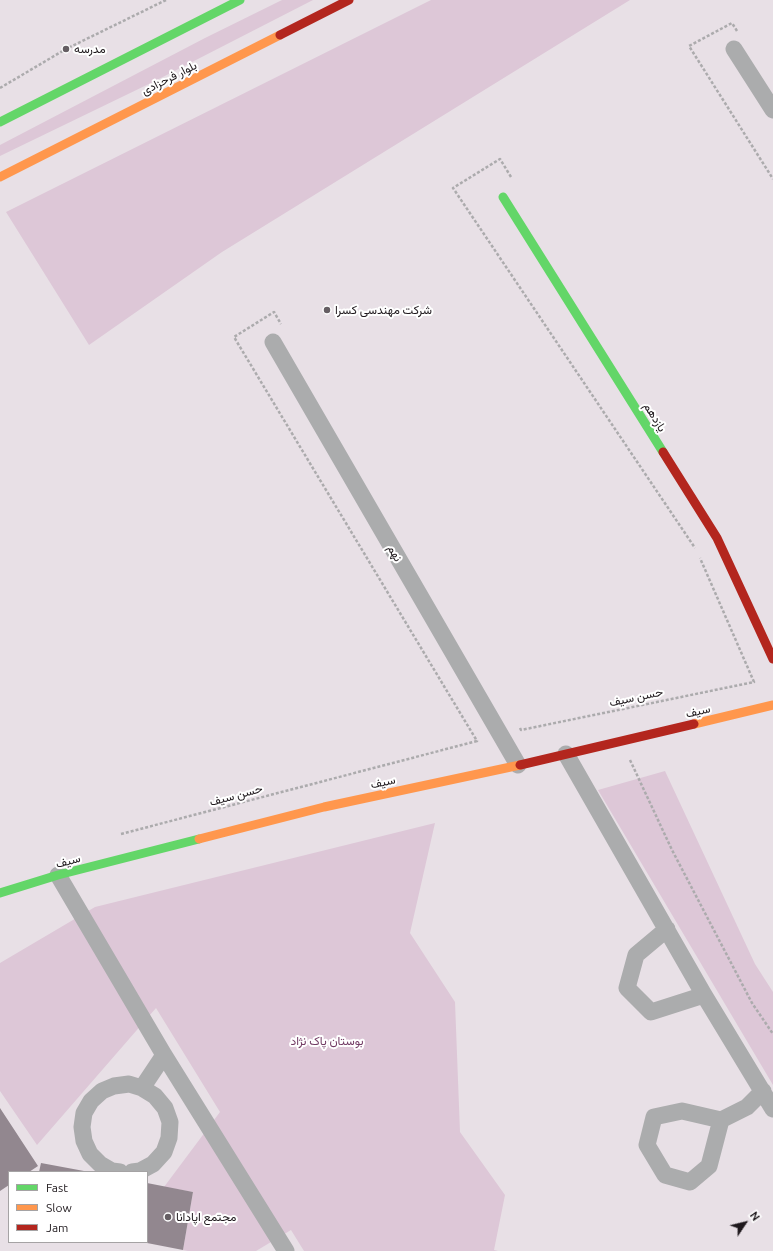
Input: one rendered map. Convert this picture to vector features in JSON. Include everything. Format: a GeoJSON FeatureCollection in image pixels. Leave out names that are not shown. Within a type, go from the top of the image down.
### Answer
{"type":"FeatureCollection","features":[{"type":"Feature","properties":{"kind":"street"},"geometry":{"type":"LineString","coordinates":[[0,122],[240,0]]}},
{"type":"Feature","properties":{"kind":"street","name":"بلوار فرحزادی"},"geometry":{"type":"LineString","coordinates":[[0,177],[349,0]]}},
{"type":"Feature","properties":{"kind":"street"},"geometry":{"type":"LineString","coordinates":[[734,49],[773,110]]}},
{"type":"Feature","properties":{"kind":"street","name":"یازدهم"},"geometry":{"type":"LineString","coordinates":[[503,197],[717,538],[773,658]]}},
{"type":"Feature","properties":{"kind":"street","name":"نهم"},"geometry":{"type":"LineString","coordinates":[[273,342],[518,765]]}},
{"type":"Feature","properties":{"kind":"street","name":"سیف"},"geometry":{"type":"LineString","coordinates":[[0,893],[58,875],[324,807],[518,765],[773,705]]}},
{"type":"Feature","properties":{"kind":"street"},"geometry":{"type":"LineString","coordinates":[[566,754],[704,995],[773,1109]]}},
{"type":"Feature","properties":{"kind":"street"},"geometry":{"type":"LineString","coordinates":[[58,875],[164,1055],[286,1251]]}},
{"type":"Feature","properties":{"kind":"street"},"geometry":{"type":"LineString","coordinates":[[667,929],[636,955],[627,988],[651,1012],[704,995]]}},
{"type":"Feature","properties":{"kind":"street"},"geometry":{"type":"LineString","coordinates":[[142,1088],[164,1055]]}},
{"type":"Feature","properties":{"kind":"street"},"geometry":{"type":"LineString","coordinates":[[112,1171],[100,1164],[90,1154],[84,1141],[82,1127],[84,1113],[91,1101],[102,1091],[114,1086],[129,1084],[142,1088],[155,1096],[165,1108],[170,1122],[169,1138],[164,1152],[154,1164],[140,1171]]}},
{"type":"Feature","properties":{"kind":"street"},"geometry":{"type":"LineString","coordinates":[[721,1120],[709,1166],[690,1182],[665,1175],[647,1145],[654,1117],[682,1110],[721,1120],[748,1107],[763,1091]]}},
{"type":"Feature","properties":{"kind":"path"},"geometry":{"type":"LineString","coordinates":[[0,88],[66,49],[166,0]]}},
{"type":"Feature","properties":{"kind":"path","name":"حسن سیف"},"geometry":{"type":"LineString","coordinates":[[521,730],[754,682]]}},
{"type":"Feature","properties":{"kind":"path","name":"حسن سیف"},"geometry":{"type":"LineString","coordinates":[[117,836],[477,741]]}},
{"type":"Feature","properties":{"kind":"path"},"geometry":{"type":"LineString","coordinates":[[621,741],[672,850],[752,1003],[773,1034]]}},
{"type":"Feature","properties":{"kind":"green space"},"geometry":{"type":"Polygon","coordinates":[[[282,0],[313,0],[155,81],[0,156],[0,145],[205,38],[282,0]]]}},
{"type":"Feature","properties":{"kind":"green space"},"geometry":{"type":"Polygon","coordinates":[[[431,0],[630,0],[222,252],[89,345],[6,212],[431,0]]]}},
{"type":"Feature","properties":{"kind":"green space"},"geometry":{"type":"Polygon","coordinates":[[[665,771],[755,964],[773,992],[773,1085],[598,790],[665,771]]]}},
{"type":"Feature","properties":{"kind":"green space","name":"بوستان پاک نژاد"},"geometry":{"type":"Polygon","coordinates":[[[435,823],[410,933],[455,1002],[460,1132],[505,1195],[494,1250],[498,1251],[304,1251],[291,1230],[256,1251],[183,1250],[193,1192],[164,1187],[220,1112],[156,1008],[37,1145],[0,1091],[0,963],[95,907],[435,823]]]}},
{"type":"Feature","properties":{"kind":"building"},"geometry":{"type":"Polygon","coordinates":[[[0,1108],[38,1166],[30,1171],[8,1171],[8,1186],[0,1191],[0,1108]]]}},
{"type":"Feature","properties":{"kind":"building"},"geometry":{"type":"Polygon","coordinates":[[[41,1163],[84,1171],[39,1171],[41,1163]]]}},
{"type":"Feature","properties":{"kind":"building","name":"مجتمع اپادانا"},"geometry":{"type":"Polygon","coordinates":[[[148,1183],[193,1192],[183,1250],[147,1243],[148,1183]]]}},
{"type":"Feature","properties":{"kind":"traffic: fast"},"geometry":{"type":"LineString","coordinates":[[0,122],[240,0]]}},
{"type":"Feature","properties":{"kind":"traffic: fast"},"geometry":{"type":"LineString","coordinates":[[503,197],[663,452]]}},
{"type":"Feature","properties":{"kind":"traffic: fast"},"geometry":{"type":"LineString","coordinates":[[0,893],[58,875],[199,839]]}},
{"type":"Feature","properties":{"kind":"traffic: slow"},"geometry":{"type":"LineString","coordinates":[[0,177],[280,35]]}},
{"type":"Feature","properties":{"kind":"traffic: slow"},"geometry":{"type":"LineString","coordinates":[[694,724],[773,705]]}},
{"type":"Feature","properties":{"kind":"traffic: slow"},"geometry":{"type":"LineString","coordinates":[[199,839],[324,807],[520,765]]}},
{"type":"Feature","properties":{"kind":"traffic: jam"},"geometry":{"type":"LineString","coordinates":[[280,35],[349,0]]}},
{"type":"Feature","properties":{"kind":"traffic: jam"},"geometry":{"type":"LineString","coordinates":[[663,452],[717,538],[773,659]]}},
{"type":"Feature","properties":{"kind":"traffic: jam"},"geometry":{"type":"LineString","coordinates":[[520,765],[694,724]]}},
{"type":"Feature","properties":{"kind":"place","name":"مدرسه"},"geometry":{"type":"Point","coordinates":[66,49]}},
{"type":"Feature","properties":{"kind":"place","name":"شرکت مهندسی کسرا"},"geometry":{"type":"Point","coordinates":[327,310]}},
{"type":"Feature","properties":{"kind":"place","name":"مجتمع اپادانا"},"geometry":{"type":"Point","coordinates":[168,1217]}}]}
